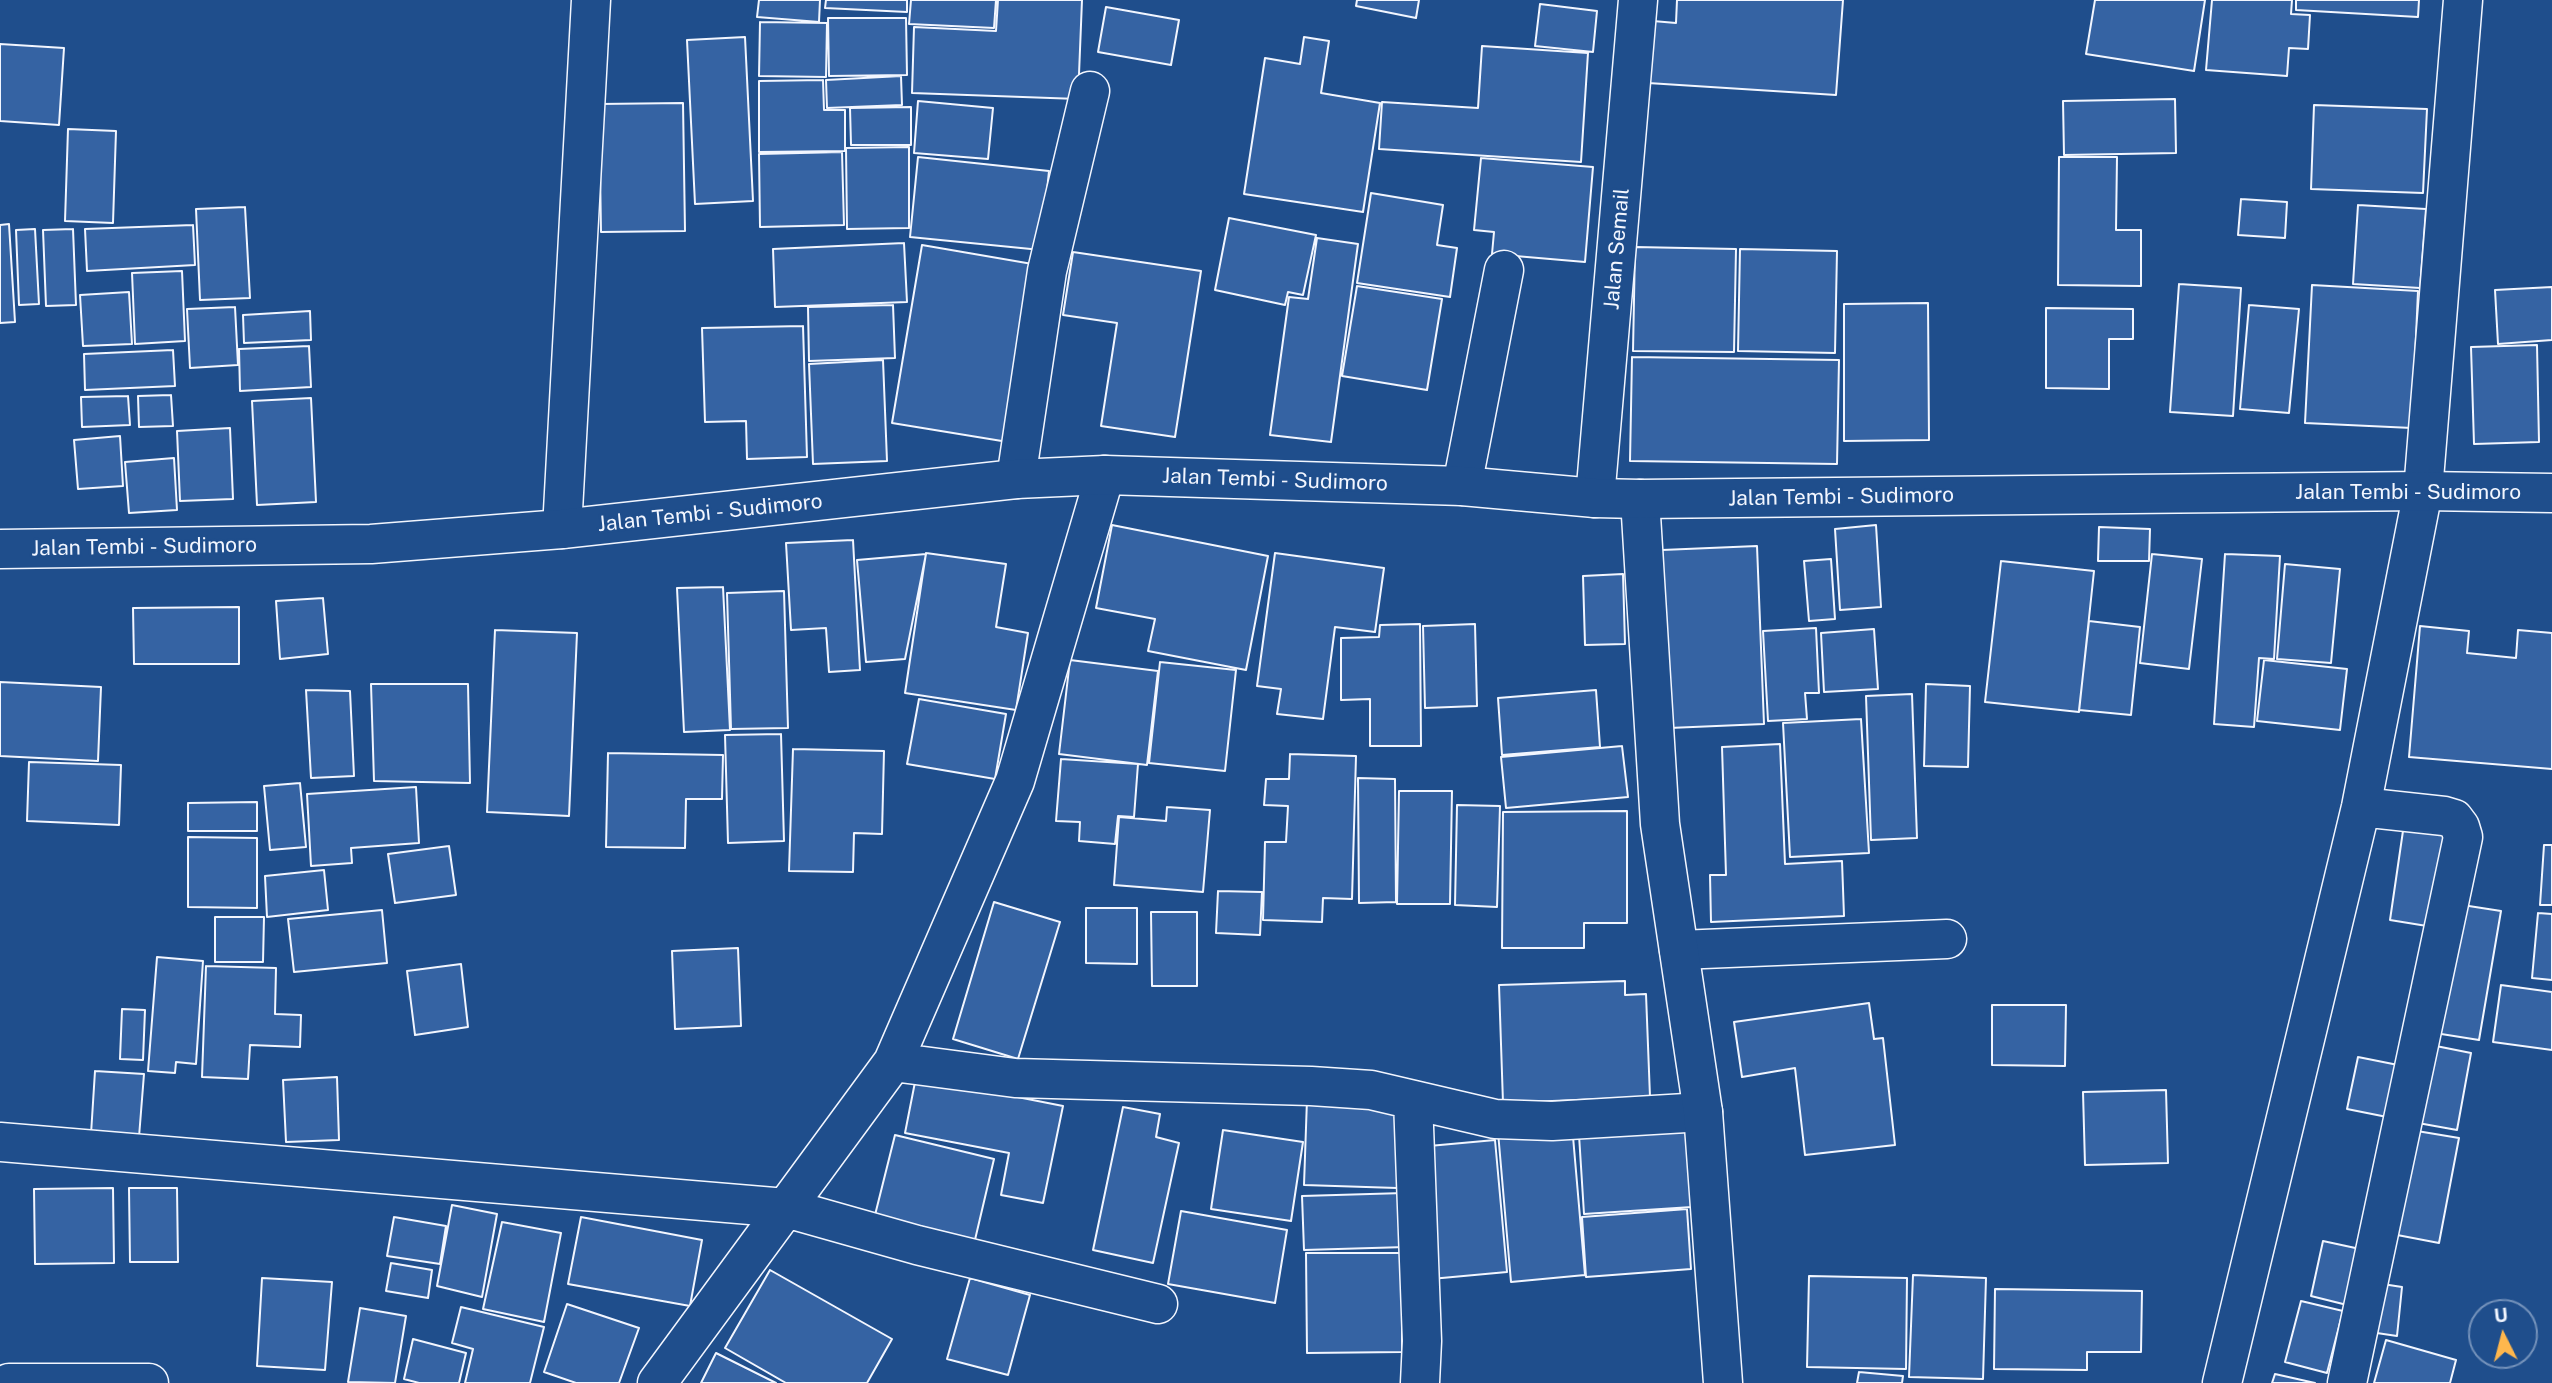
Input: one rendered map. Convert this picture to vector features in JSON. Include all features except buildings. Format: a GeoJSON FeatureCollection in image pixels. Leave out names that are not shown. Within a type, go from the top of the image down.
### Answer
{"type":"FeatureCollection","features":[{"type":"Feature","properties":{"kind":"street"},"geometry":{"type":"LineString","coordinates":[[562,529],[591,0]]}},
{"type":"Feature","properties":{"kind":"street","name":"Jalan Semail"},"geometry":{"type":"LineString","coordinates":[[1595,498],[1638,0]]}},
{"type":"Feature","properties":{"kind":"street"},"geometry":{"type":"LineString","coordinates":[[2222,1383],[2361,807],[2423,491],[2463,0]]}},
{"type":"Feature","properties":{"kind":"street"},"geometry":{"type":"LineString","coordinates":[[1016,479],[1047,271],[1090,91]]}},
{"type":"Feature","properties":{"kind":"street"},"geometry":{"type":"LineString","coordinates":[[1462,486],[1504,270]]}},
{"type":"Feature","properties":{"kind":"street"},"geometry":{"type":"LineString","coordinates":[[657,1383],[893,1062],[1015,781],[1105,475]]}},
{"type":"Feature","properties":{"kind":"street","name":"Jalan Tembi - Sudimoro"},"geometry":{"type":"LineString","coordinates":[[0,552],[371,544],[562,529],[1016,479],[1105,475],[1462,486],[1595,498],[1640,499],[2423,491],[2552,493]]}},
{"type":"Feature","properties":{"kind":"street"},"geometry":{"type":"LineString","coordinates":[[1640,499],[1660,824],[1703,1112],[1723,1383]]}},
{"type":"Feature","properties":{"kind":"street"},"geometry":{"type":"LineString","coordinates":[[2347,1383],[2463,837],[2454,820],[2444,816],[2361,807]]}},
{"type":"Feature","properties":{"kind":"street"},"geometry":{"type":"LineString","coordinates":[[1679,950],[1947,939]]}},
{"type":"Feature","properties":{"kind":"street"},"geometry":{"type":"LineString","coordinates":[[893,1062],[1015,1078],[1371,1090],[1496,1119],[1552,1121],[1703,1112]]}},
{"type":"Feature","properties":{"kind":"street"},"geometry":{"type":"LineString","coordinates":[[1413,1100],[1422,1340],[1420,1383]]}},
{"type":"Feature","properties":{"kind":"street"},"geometry":{"type":"LineString","coordinates":[[0,1142],[786,1208],[916,1245],[1158,1304]]}},
{"type":"Feature","properties":{"kind":"street"},"geometry":{"type":"LineString","coordinates":[[9,1383],[149,1383]]}}]}
